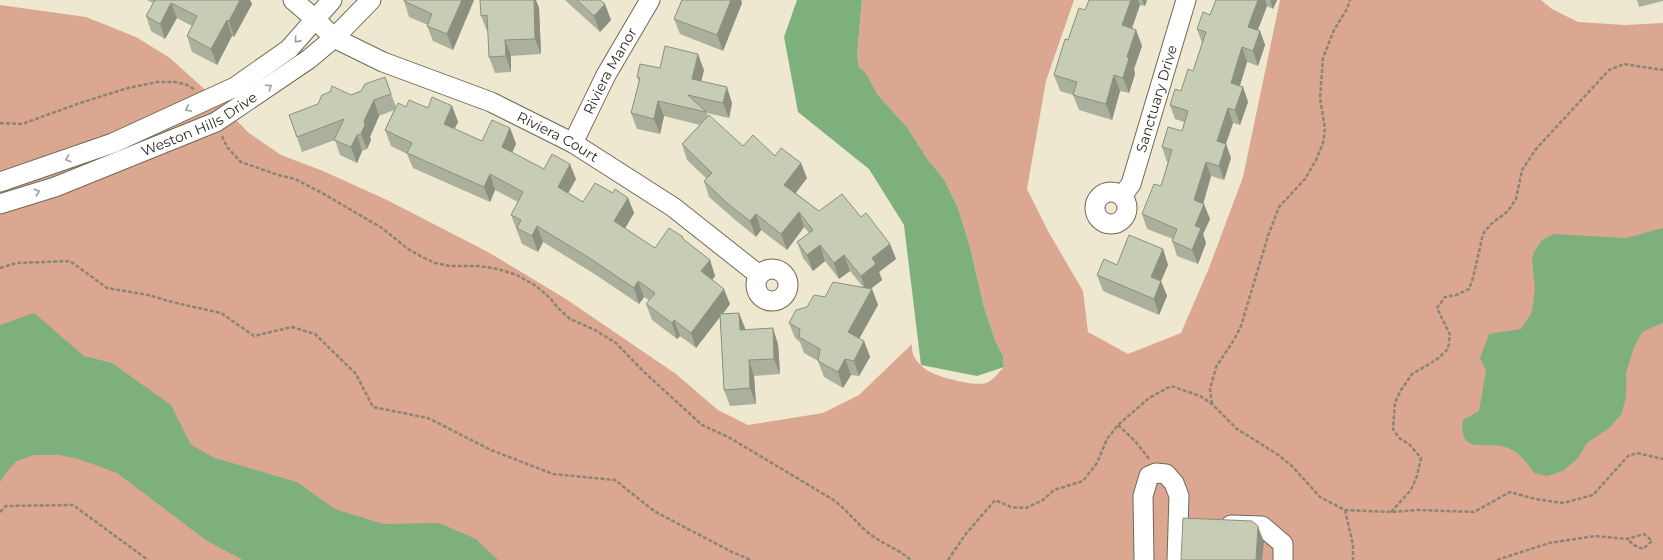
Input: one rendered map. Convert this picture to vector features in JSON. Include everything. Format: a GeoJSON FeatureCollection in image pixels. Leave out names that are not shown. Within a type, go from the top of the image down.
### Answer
{"type":"FeatureCollection","features":[{"type":"Feature","properties":{"kind":"street","name":"Riviera Court"},"geometry":{"type":"LineString","coordinates":[[293,0],[334,38],[384,62],[491,102],[573,143],[673,207],[759,275]]}},
{"type":"Feature","properties":{"kind":"street","name":"Weston Hills Drive"},"geometry":{"type":"LineString","coordinates":[[0,182],[113,143],[235,87],[289,49],[332,0]]}},
{"type":"Feature","properties":{"kind":"street","name":"Weston Hills Drive"},"geometry":{"type":"LineString","coordinates":[[0,204],[55,187],[216,122],[309,59],[334,38],[371,0]]}},
{"type":"Feature","properties":{"kind":"street","name":"Riviera Manor"},"geometry":{"type":"LineString","coordinates":[[573,143],[606,75],[650,0]]}},
{"type":"Feature","properties":{"kind":"street","name":"Sanctuary Drive"},"geometry":{"type":"LineString","coordinates":[[1122,196],[1131,184],[1186,0]]}},
{"type":"Feature","properties":{"kind":"street"},"geometry":{"type":"LineString","coordinates":[[1144,560],[1143,496],[1149,476],[1156,473],[1166,474],[1174,483],[1186,522],[1177,560]]}},
{"type":"Feature","properties":{"kind":"street"},"geometry":{"type":"LineString","coordinates":[[1216,524],[1262,526],[1284,544],[1283,560]]}},
{"type":"Feature","properties":{"kind":"path"},"geometry":{"type":"LineString","coordinates":[[1212,404],[1210,389],[1216,367],[1234,340],[1241,326],[1268,236],[1279,207],[1304,179],[1316,160],[1323,143],[1325,129],[1320,98],[1323,58],[1334,30],[1347,9],[1350,0]]}},
{"type":"Feature","properties":{"kind":"path"},"geometry":{"type":"LineString","coordinates":[[1391,512],[1411,490],[1417,476],[1421,458],[1409,444],[1399,438],[1393,429],[1395,402],[1412,374],[1436,360],[1448,349],[1450,336],[1437,308],[1445,297],[1456,295],[1469,289],[1474,278],[1483,234],[1491,224],[1508,211],[1516,199],[1522,170],[1536,149],[1609,70],[1624,64],[1663,70]]}},
{"type":"Feature","properties":{"kind":"path"},"geometry":{"type":"LineString","coordinates":[[0,123],[22,124],[80,103],[128,88],[158,82],[175,82],[187,85],[196,90],[206,101]]}},
{"type":"Feature","properties":{"kind":"path"},"geometry":{"type":"LineString","coordinates":[[216,122],[228,147],[241,162],[278,175],[295,179],[315,189],[382,228],[408,249],[422,257],[436,263],[450,266],[479,266],[498,269],[517,275],[536,286],[570,319],[595,330],[616,343],[644,372],[702,425],[730,438],[832,499],[842,506],[867,531],[911,560]]}},
{"type":"Feature","properties":{"kind":"path"},"geometry":{"type":"LineString","coordinates":[[0,268],[16,264],[70,261],[107,288],[148,295],[221,313],[254,336],[292,327],[315,334],[356,374],[373,407],[428,418],[491,450],[553,474],[615,480],[654,511],[732,552],[751,560]]}},
{"type":"Feature","properties":{"kind":"path"},"geometry":{"type":"LineString","coordinates":[[948,560],[965,535],[995,500],[1011,507],[1026,508],[1043,500],[1054,490],[1083,481],[1097,463],[1107,439],[1118,425],[1148,398],[1171,386],[1200,396],[1212,404],[1237,429],[1277,454],[1291,465],[1320,498],[1345,510],[1391,512],[1418,510],[1474,512],[1510,492],[1535,499],[1563,503],[1593,495],[1628,456],[1637,453],[1663,459]]}},
{"type":"Feature","properties":{"kind":"path"},"geometry":{"type":"LineString","coordinates":[[1118,425],[1146,454],[1155,468],[1156,473]]}},
{"type":"Feature","properties":{"kind":"path"},"geometry":{"type":"LineString","coordinates":[[0,512],[6,506],[72,505],[148,560]]}},
{"type":"Feature","properties":{"kind":"path"},"geometry":{"type":"LineString","coordinates":[[1345,510],[1353,545],[1353,560]]}},
{"type":"Feature","properties":{"kind":"path"},"geometry":{"type":"LineString","coordinates":[[1497,560],[1549,543],[1595,536],[1627,539],[1644,534],[1652,541],[1643,549],[1634,546],[1627,539]]}},
{"type":"Feature","properties":{"kind":"shaded area"},"geometry":{"type":"Polygon","coordinates":[[[797,0],[862,0],[857,55],[859,67],[866,73],[878,95],[907,127],[928,160],[944,179],[958,208],[970,247],[984,307],[995,340],[1003,356],[1004,367],[977,376],[921,365],[904,225],[869,169],[798,112],[784,37],[797,0]]]}},
{"type":"Feature","properties":{"kind":"shaded area"},"geometry":{"type":"Polygon","coordinates":[[[862,0],[1074,0],[1046,81],[1027,189],[1048,231],[1083,291],[1088,332],[1128,354],[1181,333],[1209,268],[1243,177],[1280,0],[1541,0],[1552,9],[1578,22],[1625,25],[1663,23],[1663,560],[0,560],[0,5],[86,17],[136,37],[170,58],[211,95],[249,133],[281,155],[323,171],[385,199],[488,252],[566,299],[676,374],[718,410],[748,425],[823,413],[859,395],[912,344],[913,354],[921,366],[935,374],[954,380],[980,384],[986,383],[994,378],[1004,367],[1003,356],[995,340],[984,307],[970,247],[958,208],[944,179],[928,160],[907,127],[878,95],[866,73],[859,67],[857,55],[862,0]]]}},
{"type":"Feature","properties":{"kind":"shaded area"},"geometry":{"type":"Polygon","coordinates":[[[1663,228],[1663,323],[1642,332],[1634,347],[1626,373],[1626,398],[1621,415],[1609,428],[1587,443],[1577,459],[1563,471],[1547,476],[1534,473],[1521,456],[1510,449],[1502,446],[1477,445],[1470,443],[1465,439],[1463,432],[1463,420],[1479,411],[1486,371],[1480,358],[1489,334],[1521,329],[1532,312],[1535,289],[1532,260],[1534,252],[1542,240],[1554,234],[1626,238],[1663,228]]]}},
{"type":"Feature","properties":{"kind":"shaded area"},"geometry":{"type":"Polygon","coordinates":[[[34,313],[84,356],[112,363],[171,405],[191,445],[215,458],[297,482],[335,509],[383,524],[439,523],[476,539],[498,560],[243,560],[207,541],[117,473],[79,459],[59,455],[34,455],[17,461],[0,482],[0,325],[34,313]]]}},
{"type":"Feature","properties":{"kind":"building"},"geometry":{"type":"Polygon","coordinates":[[[155,0],[240,0],[229,21],[227,20],[211,49],[187,36],[197,16],[171,3],[160,24],[146,16],[155,0]]]}},
{"type":"Feature","properties":{"kind":"building"},"geometry":{"type":"Polygon","coordinates":[[[404,0],[462,0],[447,34],[427,26],[432,14],[404,0]]]}},
{"type":"Feature","properties":{"kind":"building"},"geometry":{"type":"Polygon","coordinates":[[[480,0],[534,0],[535,39],[505,40],[506,56],[489,57],[487,15],[481,16],[480,0]]]}},
{"type":"Feature","properties":{"kind":"building"},"geometry":{"type":"Polygon","coordinates":[[[577,0],[600,0],[605,4],[594,16],[577,0]]]}},
{"type":"Feature","properties":{"kind":"building"},"geometry":{"type":"Polygon","coordinates":[[[682,0],[731,0],[717,35],[674,19],[682,0]]]}},
{"type":"Feature","properties":{"kind":"building"},"geometry":{"type":"Polygon","coordinates":[[[1089,0],[1131,0],[1122,25],[1136,30],[1127,57],[1129,58],[1123,78],[1114,75],[1106,104],[1073,95],[1077,82],[1054,75],[1065,39],[1068,40],[1079,8],[1085,10],[1089,0]]]}},
{"type":"Feature","properties":{"kind":"building"},"geometry":{"type":"Polygon","coordinates":[[[1216,0],[1258,0],[1248,27],[1260,31],[1253,51],[1242,47],[1231,83],[1243,87],[1235,110],[1228,108],[1217,141],[1226,144],[1219,166],[1206,162],[1194,200],[1204,204],[1195,226],[1201,228],[1192,250],[1172,241],[1177,229],[1142,214],[1154,184],[1161,186],[1172,150],[1162,147],[1168,127],[1182,131],[1188,111],[1170,105],[1175,89],[1181,91],[1188,69],[1193,71],[1206,32],[1197,29],[1203,12],[1210,15],[1216,0]]]}},
{"type":"Feature","properties":{"kind":"building"},"geometry":{"type":"Polygon","coordinates":[[[665,46],[698,54],[692,79],[727,87],[723,103],[688,95],[706,112],[658,101],[654,119],[631,113],[640,78],[637,77],[640,64],[660,68],[665,46]]]}},
{"type":"Feature","properties":{"kind":"building"},"geometry":{"type":"Polygon","coordinates":[[[385,77],[391,94],[374,100],[364,121],[365,125],[361,134],[357,135],[351,147],[334,140],[344,119],[297,137],[289,115],[318,104],[322,95],[330,92],[332,86],[351,95],[361,91],[365,84],[385,77]]]}},
{"type":"Feature","properties":{"kind":"building"},"geometry":{"type":"Polygon","coordinates":[[[432,97],[452,106],[444,124],[482,141],[492,120],[510,128],[502,147],[544,169],[552,154],[570,164],[558,187],[583,202],[595,183],[613,193],[615,189],[628,198],[614,221],[655,248],[669,228],[683,237],[682,238],[710,260],[701,271],[724,289],[691,333],[674,320],[672,323],[646,304],[655,293],[638,281],[634,288],[591,259],[537,226],[532,236],[517,228],[521,220],[511,215],[523,192],[490,174],[484,187],[407,153],[412,143],[385,130],[398,103],[406,107],[409,100],[428,108],[432,97]]]}},
{"type":"Feature","properties":{"kind":"building"},"geometry":{"type":"Polygon","coordinates":[[[709,115],[743,146],[753,135],[775,156],[781,148],[801,163],[784,185],[819,211],[842,194],[861,217],[866,213],[890,244],[872,258],[876,264],[861,276],[844,255],[834,263],[820,245],[807,255],[797,242],[813,230],[799,212],[781,234],[756,214],[750,221],[727,203],[704,181],[712,173],[682,144],[709,115]]]}},
{"type":"Feature","properties":{"kind":"building"},"geometry":{"type":"Polygon","coordinates":[[[1129,235],[1163,249],[1151,277],[1161,281],[1154,299],[1097,275],[1104,259],[1117,265],[1129,235]]]}},
{"type":"Feature","properties":{"kind":"building"},"geometry":{"type":"Polygon","coordinates":[[[833,282],[872,289],[848,332],[864,341],[854,361],[845,359],[838,372],[818,361],[820,349],[799,337],[800,329],[789,323],[796,310],[807,307],[814,295],[825,297],[833,282]]]}},
{"type":"Feature","properties":{"kind":"building"},"geometry":{"type":"Polygon","coordinates":[[[739,313],[740,330],[773,328],[774,359],[749,360],[750,388],[724,390],[720,314],[739,313]]]}},
{"type":"Feature","properties":{"kind":"building"},"geometry":{"type":"Polygon","coordinates":[[[1183,518],[1252,521],[1258,526],[1256,560],[1181,560],[1183,518]]]}}]}
